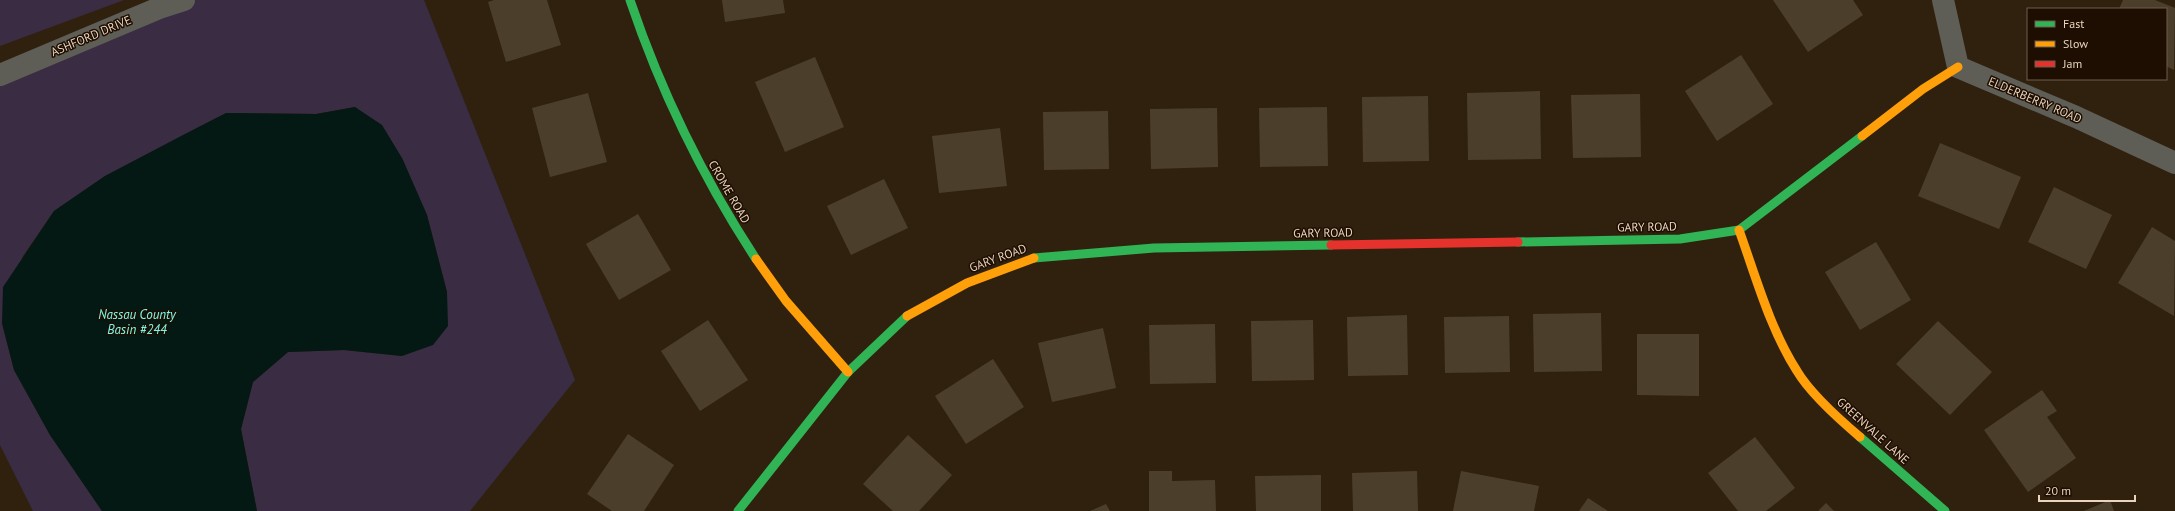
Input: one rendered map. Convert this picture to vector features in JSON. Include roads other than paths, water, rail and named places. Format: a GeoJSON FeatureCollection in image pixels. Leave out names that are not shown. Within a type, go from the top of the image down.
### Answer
{"type":"FeatureCollection","features":[{"type":"Feature","properties":{"kind":"street","name":"ASHFORD DRIVE"},"geometry":{"type":"LineString","coordinates":[[0,75],[159,8],[184,0]]}},
{"type":"Feature","properties":{"kind":"street","name":"CROME ROAD"},"geometry":{"type":"LineString","coordinates":[[630,0],[641,35],[668,105],[708,183],[755,259],[793,311],[848,372]]}},
{"type":"Feature","properties":{"kind":"street"},"geometry":{"type":"LineString","coordinates":[[1943,0],[1958,67]]}},
{"type":"Feature","properties":{"kind":"street","name":"GARY ROAD"},"geometry":{"type":"LineString","coordinates":[[738,511],[848,372],[906,317],[967,283],[1037,257],[1154,248],[1680,239],[1739,230],[1922,88],[1958,67]]}},
{"type":"Feature","properties":{"kind":"street","name":"ELDERBERRY ROAD"},"geometry":{"type":"LineString","coordinates":[[1958,67],[2076,117],[2175,164]]}},
{"type":"Feature","properties":{"kind":"street","name":"GREENVALE LANE"},"geometry":{"type":"LineString","coordinates":[[1739,230],[1774,326],[1798,372],[1837,418],[1933,499],[1944,511]]}},
{"type":"Feature","properties":{"kind":"water","name":"Nassau County Basin #244"},"geometry":{"type":"Polygon","coordinates":[[[355,107],[382,125],[402,158],[427,215],[447,292],[448,326],[433,345],[402,356],[344,350],[288,352],[253,382],[241,429],[257,511],[102,511],[50,435],[14,370],[2,323],[3,287],[54,211],[105,176],[226,113],[316,114],[355,107]]]}}]}
